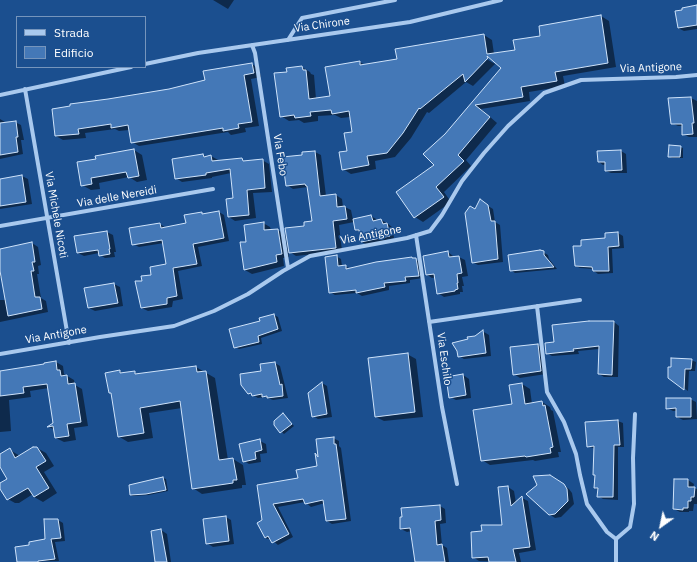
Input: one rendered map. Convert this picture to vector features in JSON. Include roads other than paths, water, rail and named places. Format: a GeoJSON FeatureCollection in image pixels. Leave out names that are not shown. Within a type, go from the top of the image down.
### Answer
{"type":"FeatureCollection","features":[{"type":"Feature","properties":{"kind":"street"},"geometry":{"type":"LineString","coordinates":[[288,40],[302,18],[395,0]]}},
{"type":"Feature","properties":{"kind":"street","name":"Via Chirone"},"geometry":{"type":"LineString","coordinates":[[146,64],[198,53],[410,22],[501,0]]}},
{"type":"Feature","properties":{"kind":"street","name":"Via Febo"},"geometry":{"type":"LineString","coordinates":[[252,45],[255,53],[288,268]]}},
{"type":"Feature","properties":{"kind":"street"},"geometry":{"type":"LineString","coordinates":[[0,95],[126,68]]}},
{"type":"Feature","properties":{"kind":"street","name":"Via Antigone"},"geometry":{"type":"LineString","coordinates":[[0,354],[174,326],[214,312],[248,294],[288,268],[310,256],[430,231],[442,215],[462,181],[480,159],[508,126],[544,93],[581,80],[697,75]]}},
{"type":"Feature","properties":{"kind":"street","name":"Via Michele Nicoti"},"geometry":{"type":"LineString","coordinates":[[25,90],[69,343]]}},
{"type":"Feature","properties":{"kind":"street","name":"Via delle Nereidi"},"geometry":{"type":"LineString","coordinates":[[0,226],[213,189]]}},
{"type":"Feature","properties":{"kind":"street","name":"Via Eschilo"},"geometry":{"type":"LineString","coordinates":[[416,235],[442,407],[457,484]]}},
{"type":"Feature","properties":{"kind":"street"},"geometry":{"type":"LineString","coordinates":[[429,322],[580,300]]}},
{"type":"Feature","properties":{"kind":"street"},"geometry":{"type":"LineString","coordinates":[[537,306],[547,392],[564,422],[576,454],[587,504],[607,532],[616,539]]}},
{"type":"Feature","properties":{"kind":"street"},"geometry":{"type":"LineString","coordinates":[[616,562],[616,539],[630,527],[634,504],[633,458],[635,414]]}}]}
